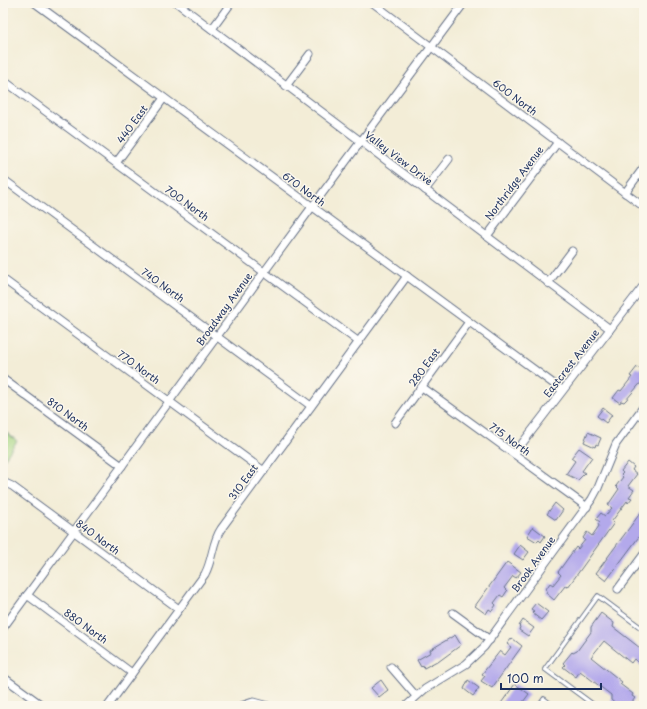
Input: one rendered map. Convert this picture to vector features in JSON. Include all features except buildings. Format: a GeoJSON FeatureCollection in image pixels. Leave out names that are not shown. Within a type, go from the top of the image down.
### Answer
{"type":"FeatureCollection","features":[{"type":"Feature","properties":{"kind":"street","name":"670 North"},"geometry":{"type":"LineString","coordinates":[[35,3],[562,390]]}},
{"type":"Feature","properties":{"kind":"street","name":"Valley View Drive"},"geometry":{"type":"LineString","coordinates":[[177,3],[610,329]]}},
{"type":"Feature","properties":{"kind":"street"},"geometry":{"type":"LineString","coordinates":[[212,30],[231,3]]}},
{"type":"Feature","properties":{"kind":"street","name":"600 North"},"geometry":{"type":"LineString","coordinates":[[373,3],[644,207]]}},
{"type":"Feature","properties":{"kind":"street","name":"Broadway Avenue"},"geometry":{"type":"LineString","coordinates":[[3,628],[216,336],[464,3]]}},
{"type":"Feature","properties":{"kind":"street"},"geometry":{"type":"LineString","coordinates":[[286,86],[310,54]]}},
{"type":"Feature","properties":{"kind":"street","name":"700 North"},"geometry":{"type":"LineString","coordinates":[[3,80],[359,342]]}},
{"type":"Feature","properties":{"kind":"street","name":"440 East"},"geometry":{"type":"LineString","coordinates":[[116,163],[164,98]]}},
{"type":"Feature","properties":{"kind":"street","name":"Northridge Avenue"},"geometry":{"type":"LineString","coordinates":[[486,236],[558,142]]}},
{"type":"Feature","properties":{"kind":"street"},"geometry":{"type":"LineString","coordinates":[[425,190],[449,159]]}},
{"type":"Feature","properties":{"kind":"street"},"geometry":{"type":"LineString","coordinates":[[625,193],[644,167]]}},
{"type":"Feature","properties":{"kind":"street","name":"740 North"},"geometry":{"type":"LineString","coordinates":[[3,179],[311,406]]}},
{"type":"Feature","properties":{"kind":"street"},"geometry":{"type":"LineString","coordinates":[[548,283],[572,251]]}},
{"type":"Feature","properties":{"kind":"street","name":"310 East"},"geometry":{"type":"LineString","coordinates":[[108,706],[208,569],[219,532],[407,276]]}},
{"type":"Feature","properties":{"kind":"street","name":"770 North"},"geometry":{"type":"LineString","coordinates":[[3,279],[264,471]]}},
{"type":"Feature","properties":{"kind":"street","name":"Eastcrest Avenue"},"geometry":{"type":"LineString","coordinates":[[514,454],[644,285]]}},
{"type":"Feature","properties":{"kind":"street","name":"280 East"},"geometry":{"type":"LineString","coordinates":[[395,423],[469,322]]}},
{"type":"Feature","properties":{"kind":"street","name":"810 North"},"geometry":{"type":"LineString","coordinates":[[3,379],[122,466]]}},
{"type":"Feature","properties":{"kind":"street","name":"715 North"},"geometry":{"type":"LineString","coordinates":[[422,386],[587,507]]}},
{"type":"Feature","properties":{"kind":"street","name":"Brook Avenue"},"geometry":{"type":"LineString","coordinates":[[406,706],[416,696],[466,664],[490,640],[587,507],[598,488],[616,444],[643,408]]}},
{"type":"Feature","properties":{"kind":"street","name":"840 North"},"geometry":{"type":"LineString","coordinates":[[3,482],[12,486],[180,609]]}},
{"type":"Feature","properties":{"kind":"street"},"geometry":{"type":"LineString","coordinates":[[618,589],[644,554]]}},
{"type":"Feature","properties":{"kind":"street","name":"880 North"},"geometry":{"type":"LineString","coordinates":[[27,595],[132,673]]}},
{"type":"Feature","properties":{"kind":"street"},"geometry":{"type":"LineString","coordinates":[[453,613],[490,640]]}},
{"type":"Feature","properties":{"kind":"street"},"geometry":{"type":"LineString","coordinates":[[391,667],[416,696]]}},
{"type":"Feature","properties":{"kind":"street"},"geometry":{"type":"LineString","coordinates":[[3,677],[43,706]]}},
{"type":"Feature","properties":{"kind":"street"},"geometry":{"type":"LineString","coordinates":[[241,706],[258,702],[268,706]]}},
{"type":"Feature","properties":{"kind":"lane"},"geometry":{"type":"LineString","coordinates":[[638,175],[644,181]]}},
{"type":"Feature","properties":{"kind":"lane"},"geometry":{"type":"LineString","coordinates":[[594,706],[545,669],[598,596],[644,630]]}},
{"type":"Feature","properties":{"kind":"lane"},"geometry":{"type":"LineString","coordinates":[[539,706],[544,699],[553,706]]}},
{"type":"Feature","properties":{"kind":"green space"},"geometry":{"type":"Polygon","coordinates":[[[3,430],[17,441],[3,461],[3,430]]]}}]}
